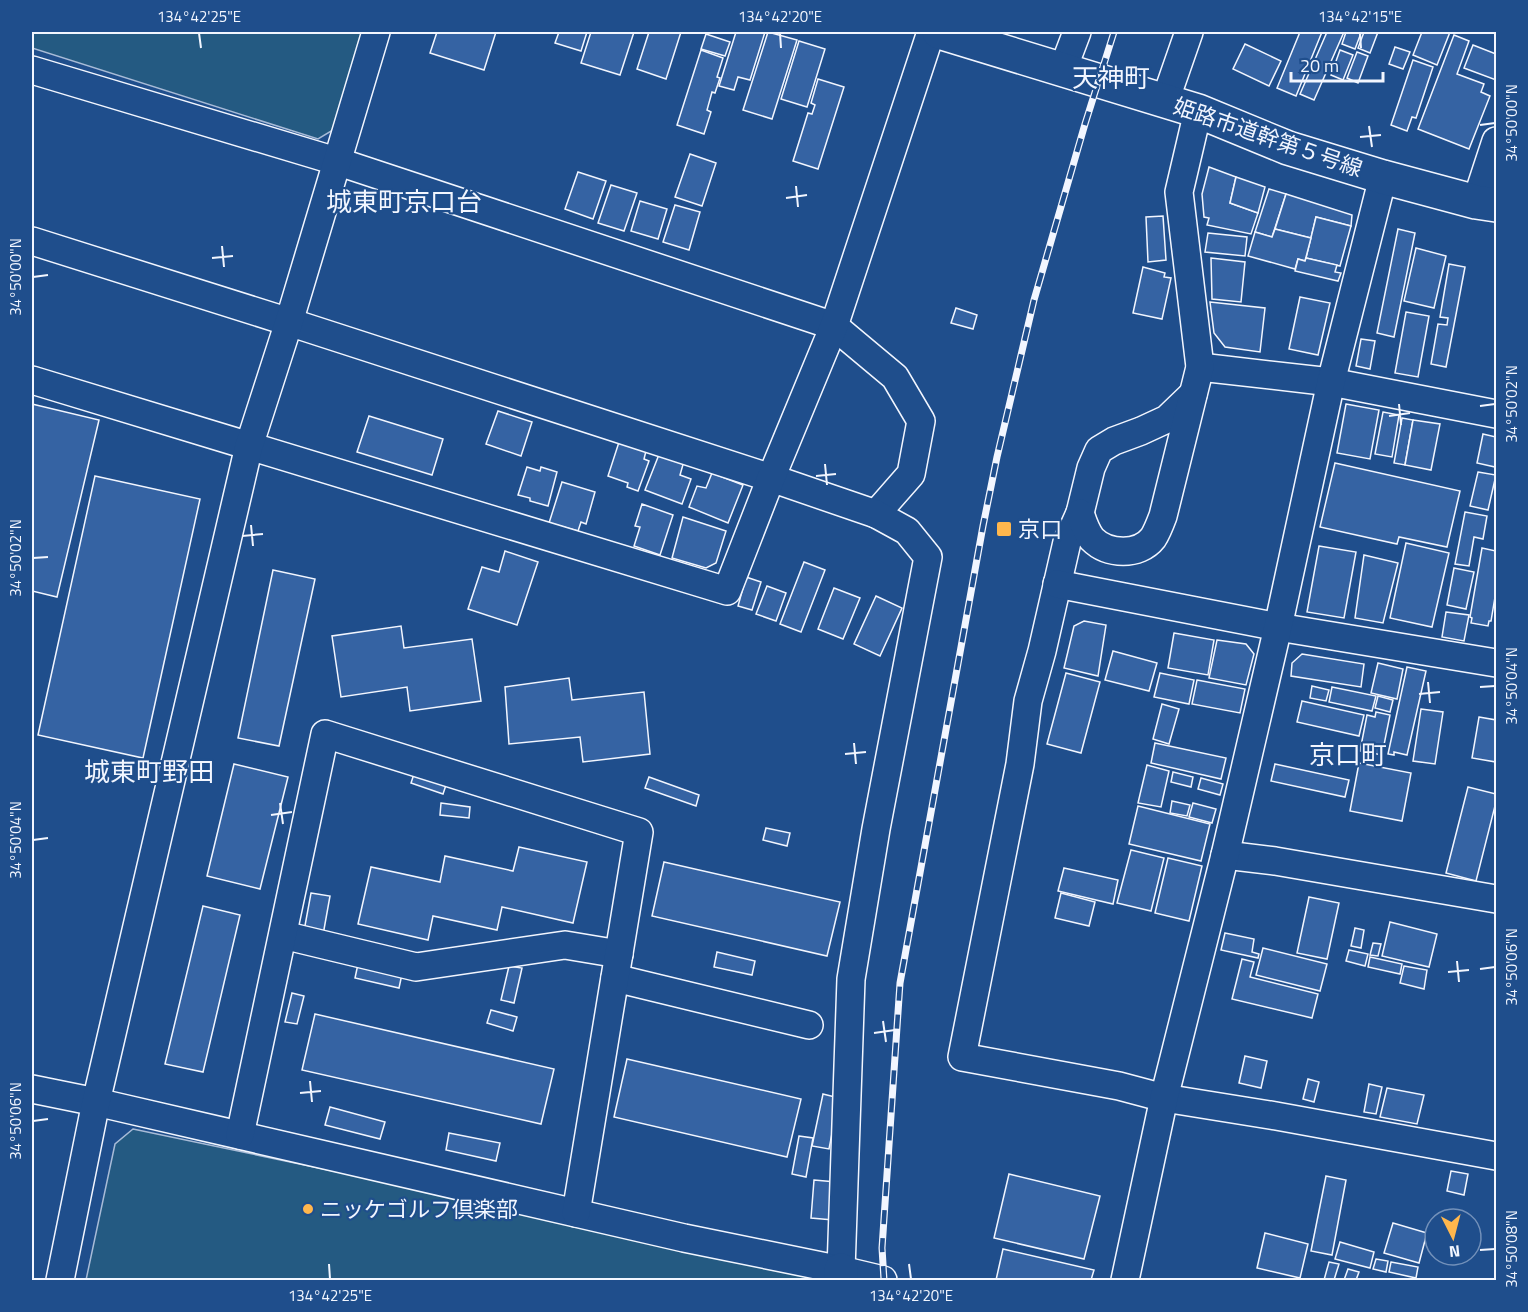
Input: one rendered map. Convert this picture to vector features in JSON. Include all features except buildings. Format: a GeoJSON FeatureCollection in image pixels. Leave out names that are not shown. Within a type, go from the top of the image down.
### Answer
{"type":"FeatureCollection","features":[{"type":"Feature","properties":{"kind":"street"},"geometry":{"type":"LineString","coordinates":[[60,1281],[96,1102],[249,446],[289,322],[376,32]]}},
{"type":"Feature","properties":{"kind":"street"},"geometry":{"type":"LineString","coordinates":[[32,380],[727,591],[834,326],[931,32]]}},
{"type":"Feature","properties":{"kind":"street","name":"姫路市道幹第５号線"},"geometry":{"type":"LineString","coordinates":[[939,32],[1198,111],[1288,148],[1383,177],[1486,203]]}},
{"type":"Feature","properties":{"kind":"street"},"geometry":{"type":"LineString","coordinates":[[1063,69],[1077,32]]}},
{"type":"Feature","properties":{"kind":"street"},"geometry":{"type":"LineString","coordinates":[[1165,101],[1189,32]]}},
{"type":"Feature","properties":{"kind":"street"},"geometry":{"type":"LineString","coordinates":[[32,70],[336,161],[834,326],[895,377],[921,421],[911,474],[876,514]]}},
{"type":"Feature","properties":{"kind":"street"},"geometry":{"type":"LineString","coordinates":[[1080,513],[1084,526],[1092,539],[1114,550],[1127,552],[1139,549],[1154,537],[1163,516],[1200,367],[1179,192],[1198,111]]}},
{"type":"Feature","properties":{"kind":"street"},"geometry":{"type":"LineString","coordinates":[[1486,203],[1497,141]]}},
{"type":"Feature","properties":{"kind":"street"},"geometry":{"type":"LineString","coordinates":[[1125,1281],[1164,1098],[1225,855],[1278,627],[1331,382],[1383,177]]}},
{"type":"Feature","properties":{"kind":"street"},"geometry":{"type":"LineString","coordinates":[[32,241],[289,322],[876,514],[907,531],[928,557],[876,829],[851,979],[841,1275]]}},
{"type":"Feature","properties":{"kind":"street"},"geometry":{"type":"LineString","coordinates":[[1200,367],[1331,382],[1497,414]]}},
{"type":"Feature","properties":{"kind":"street"},"geometry":{"type":"LineString","coordinates":[[1193,394],[1167,419],[1114,441],[1099,450],[1091,468],[1080,513],[1067,542],[1028,701],[1020,764],[962,1057],[1119,1086],[1164,1098],[1497,1156]]}},
{"type":"Feature","properties":{"kind":"street"},"geometry":{"type":"LineString","coordinates":[[1057,584],[1278,627],[1497,663]]}},
{"type":"Feature","properties":{"kind":"street"},"geometry":{"type":"LineString","coordinates":[[240,1135],[325,734],[639,832],[576,1213]]}},
{"type":"Feature","properties":{"kind":"street"},"geometry":{"type":"LineString","coordinates":[[1225,855],[1275,861],[1497,899]]}},
{"type":"Feature","properties":{"kind":"street"},"geometry":{"type":"LineString","coordinates":[[283,935],[416,967],[565,945],[617,966],[809,1025]]}},
{"type":"Feature","properties":{"kind":"street"},"geometry":{"type":"LineString","coordinates":[[32,1089],[841,1275],[883,1281]]}},
{"type":"Feature","properties":{"kind":"shaded area"},"geometry":{"type":"Polygon","coordinates":[[[32,32],[368,32],[333,130],[318,139],[32,48],[32,32]]]}},
{"type":"Feature","properties":{"kind":"shaded area","name":"ニッケゴルフ倶楽部"},"geometry":{"type":"Polygon","coordinates":[[[133,1129],[829,1275],[829,1280],[86,1280],[115,1144],[133,1129]]]}},
{"type":"Feature","properties":{"kind":"railway"},"geometry":{"type":"LineString","coordinates":[[884,1280],[882,1248],[900,983],[983,526],[1034,300],[1114,32]]}},
{"type":"Feature","properties":{"kind":"place","name":"京口"},"geometry":{"type":"Point","coordinates":[1004,529]}},
{"type":"Feature","properties":{"kind":"place","name":"ニッケゴルフ倶楽部"},"geometry":{"type":"Point","coordinates":[308,1209]}},
{"type":"Feature","properties":{"kind":"district","name":"天神町"},"geometry":{"type":"Point","coordinates":[1111,77]}},
{"type":"Feature","properties":{"kind":"district","name":"城東町京口台"},"geometry":{"type":"Point","coordinates":[404,201]}},
{"type":"Feature","properties":{"kind":"district","name":"京口町"},"geometry":{"type":"Point","coordinates":[1348,754]}},
{"type":"Feature","properties":{"kind":"district","name":"城東町野田"},"geometry":{"type":"Point","coordinates":[149,771]}}]}
